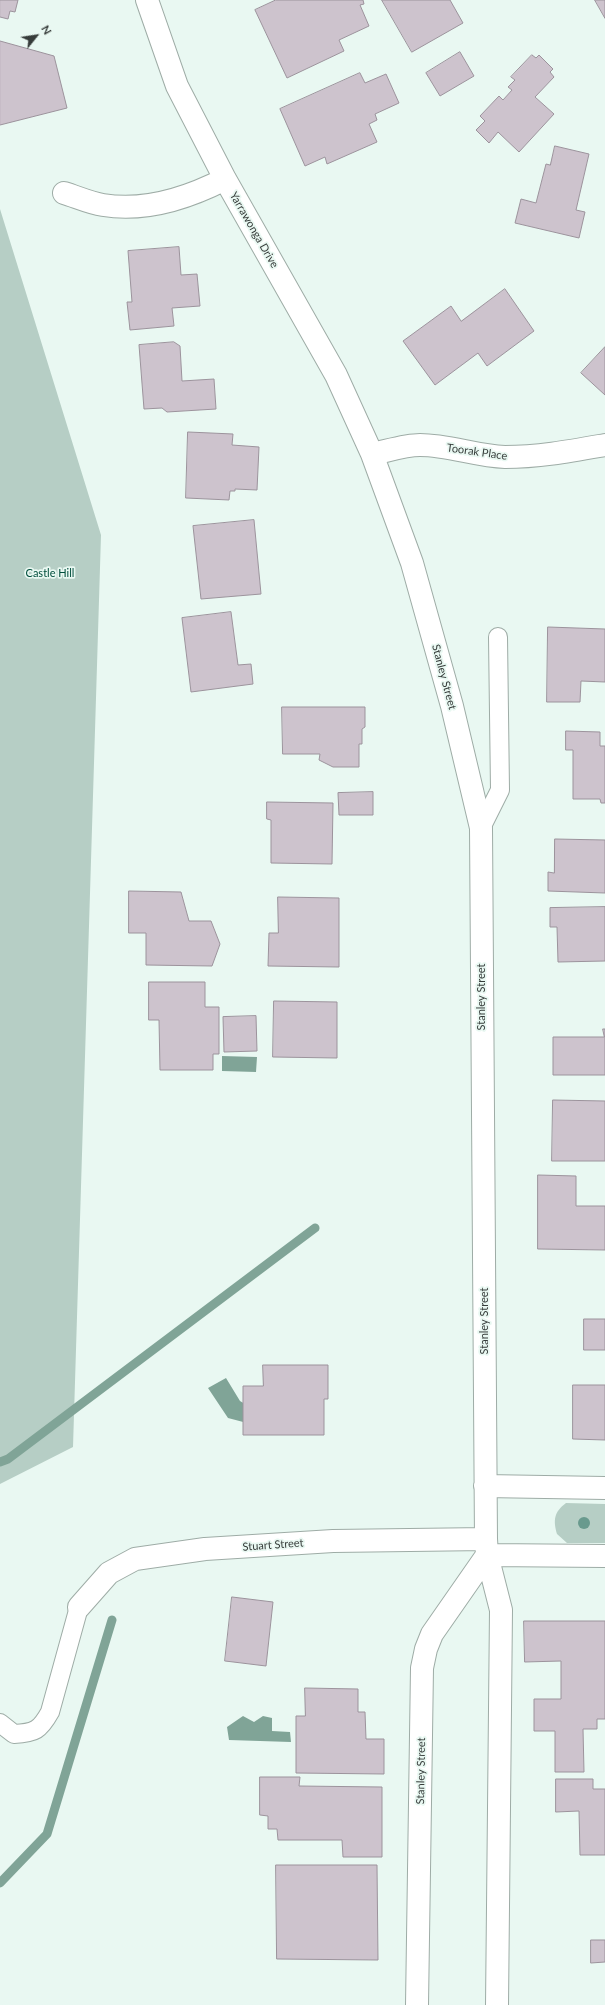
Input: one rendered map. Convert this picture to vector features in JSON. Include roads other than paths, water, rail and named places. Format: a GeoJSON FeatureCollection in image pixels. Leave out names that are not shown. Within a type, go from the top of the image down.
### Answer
{"type":"FeatureCollection","features":[{"type":"Feature","properties":{"kind":"street","name":"Yarrawonga Drive"},"geometry":{"type":"LineString","coordinates":[[147,0],[176,86],[225,179],[336,375],[372,454]]}},
{"type":"Feature","properties":{"kind":"street"},"geometry":{"type":"LineString","coordinates":[[64,193],[103,205],[143,207],[197,193],[225,179]]}},
{"type":"Feature","properties":{"kind":"street","name":"Toorak Place"},"geometry":{"type":"LineString","coordinates":[[372,454],[419,445],[455,448],[504,457],[541,456],[605,445]]}},
{"type":"Feature","properties":{"kind":"street","name":"Stanley Street"},"geometry":{"type":"LineString","coordinates":[[372,454],[412,563],[452,706],[481,828],[486,1547],[501,1610],[497,2005]]}},
{"type":"Feature","properties":{"kind":"street"},"geometry":{"type":"LineString","coordinates":[[485,1486],[605,1488]]}},
{"type":"Feature","properties":{"kind":"street","name":"Stuart Street"},"geometry":{"type":"LineString","coordinates":[[79,1607],[109,1573],[135,1559],[205,1549],[333,1541],[486,1547],[605,1556]]}},
{"type":"Feature","properties":{"kind":"street","name":"Stanley Street"},"geometry":{"type":"LineString","coordinates":[[417,2005],[422,1668],[426,1649],[432,1634],[486,1547]]}},
{"type":"Feature","properties":{"kind":"lane"},"geometry":{"type":"LineString","coordinates":[[481,828],[500,790],[498,637]]}},
{"type":"Feature","properties":{"kind":"lane"},"geometry":{"type":"LineString","coordinates":[[0,1723],[14,1734],[28,1734],[38,1730],[45,1721],[50,1712],[79,1607]]}},
{"type":"Feature","properties":{"kind":"waterway"},"geometry":{"type":"LineString","coordinates":[[0,1462],[8,1459],[315,1228]]}},
{"type":"Feature","properties":{"kind":"waterway"},"geometry":{"type":"LineString","coordinates":[[0,1883],[47,1834],[112,1620]]}},
{"type":"Feature","properties":{"kind":"park label","name":"Castle Hill"},"geometry":{"type":"Point","coordinates":[50,573]}}]}
